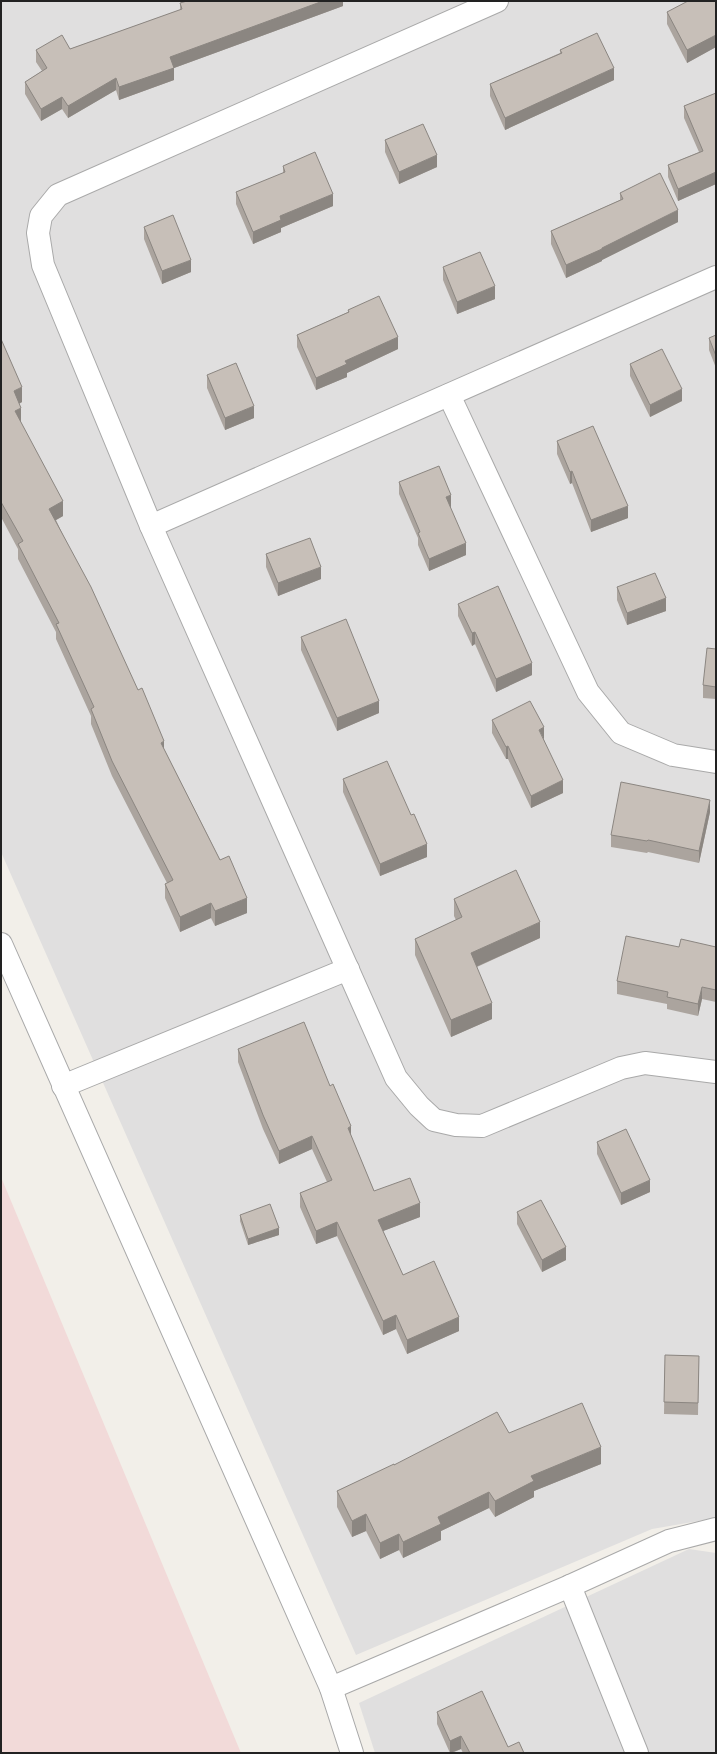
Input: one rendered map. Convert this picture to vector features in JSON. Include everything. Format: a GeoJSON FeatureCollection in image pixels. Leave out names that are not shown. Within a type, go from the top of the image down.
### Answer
{"type":"FeatureCollection","features":[{"type":"Feature","properties":{"kind":"street"},"geometry":{"type":"LineString","coordinates":[[497,1],[58,195],[41,216],[38,233],[43,265],[151,526],[396,1078],[419,1106],[434,1120],[456,1125],[482,1126],[621,1068],[645,1063],[716,1072]]}},
{"type":"Feature","properties":{"kind":"street"},"geometry":{"type":"LineString","coordinates":[[151,526],[716,277]]}},
{"type":"Feature","properties":{"kind":"street"},"geometry":{"type":"LineString","coordinates":[[449,395],[588,692],[621,733],[673,755],[716,762]]}},
{"type":"Feature","properties":{"kind":"street"},"geometry":{"type":"LineString","coordinates":[[1,944],[331,1688],[352,1753]]}},
{"type":"Feature","properties":{"kind":"street"},"geometry":{"type":"LineString","coordinates":[[63,1086],[348,969]]}},
{"type":"Feature","properties":{"kind":"street"},"geometry":{"type":"LineString","coordinates":[[331,1688],[570,1586],[669,1541],[716,1529]]}},
{"type":"Feature","properties":{"kind":"street"},"geometry":{"type":"LineString","coordinates":[[570,1586],[637,1753]]}},
{"type":"Feature","properties":{"kind":"shaded area"},"geometry":{"type":"Polygon","coordinates":[[[1,1],[716,1],[716,1518],[652,1529],[356,1655],[1,852],[1,1]]]}},
{"type":"Feature","properties":{"kind":"shaded area"},"geometry":{"type":"Polygon","coordinates":[[[1,1177],[241,1753],[1,1753],[1,1177]]]}},
{"type":"Feature","properties":{"kind":"shaded area"},"geometry":{"type":"Polygon","coordinates":[[[689,1549],[716,1553],[716,1753],[375,1753],[359,1703],[689,1549]]]}},
{"type":"Feature","properties":{"kind":"building"},"geometry":{"type":"Polygon","coordinates":[[[187,1],[323,1],[170,57],[174,68],[119,87],[116,78],[68,106],[62,97],[41,109],[25,82],[47,68],[36,50],[62,35],[70,49],[182,9],[180,3],[187,1]]]}},
{"type":"Feature","properties":{"kind":"building"},"geometry":{"type":"Polygon","coordinates":[[[688,1],[716,1],[716,35],[687,50],[667,12],[688,1]]]}},
{"type":"Feature","properties":{"kind":"building"},"geometry":{"type":"Polygon","coordinates":[[[597,33],[614,68],[505,118],[490,84],[562,53],[560,50],[597,33]]]}},
{"type":"Feature","properties":{"kind":"building"},"geometry":{"type":"Polygon","coordinates":[[[716,93],[716,172],[678,189],[668,165],[703,151],[684,106],[716,93]]]}},
{"type":"Feature","properties":{"kind":"building"},"geometry":{"type":"Polygon","coordinates":[[[423,124],[437,155],[399,172],[385,140],[423,124]]]}},
{"type":"Feature","properties":{"kind":"building"},"geometry":{"type":"Polygon","coordinates":[[[315,152],[333,194],[280,216],[281,220],[253,232],[236,192],[285,172],[283,166],[315,152]]]}},
{"type":"Feature","properties":{"kind":"building"},"geometry":{"type":"Polygon","coordinates":[[[660,173],[678,210],[602,249],[566,265],[551,231],[623,199],[620,193],[660,173]]]}},
{"type":"Feature","properties":{"kind":"building"},"geometry":{"type":"Polygon","coordinates":[[[173,215],[191,260],[162,271],[144,227],[173,215]]]}},
{"type":"Feature","properties":{"kind":"building"},"geometry":{"type":"Polygon","coordinates":[[[480,252],[495,286],[457,302],[443,267],[480,252]]]}},
{"type":"Feature","properties":{"kind":"building"},"geometry":{"type":"Polygon","coordinates":[[[379,296],[398,337],[345,361],[347,364],[316,378],[297,335],[349,312],[348,310],[379,296]]]}},
{"type":"Feature","properties":{"kind":"building"},"geometry":{"type":"Polygon","coordinates":[[[716,335],[716,356],[709,338],[716,335]]]}},
{"type":"Feature","properties":{"kind":"building"},"geometry":{"type":"Polygon","coordinates":[[[1,339],[22,387],[14,391],[21,408],[15,411],[63,501],[49,509],[91,587],[138,690],[142,688],[164,741],[161,743],[220,860],[229,856],[247,898],[215,911],[211,903],[180,917],[165,884],[173,880],[112,761],[91,709],[94,707],[56,624],[59,623],[18,544],[23,541],[1,502],[1,339]]]}},
{"type":"Feature","properties":{"kind":"building"},"geometry":{"type":"Polygon","coordinates":[[[662,349],[682,389],[650,405],[630,364],[662,349]]]}},
{"type":"Feature","properties":{"kind":"building"},"geometry":{"type":"Polygon","coordinates":[[[236,363],[254,406],[225,418],[207,375],[236,363]]]}},
{"type":"Feature","properties":{"kind":"building"},"geometry":{"type":"Polygon","coordinates":[[[593,426],[628,506],[591,520],[572,471],[570,472],[557,441],[593,426]]]}},
{"type":"Feature","properties":{"kind":"building"},"geometry":{"type":"Polygon","coordinates":[[[439,466],[451,495],[446,497],[466,543],[429,559],[418,533],[420,532],[399,482],[439,466]]]}},
{"type":"Feature","properties":{"kind":"building"},"geometry":{"type":"Polygon","coordinates":[[[310,538],[321,567],[278,583],[266,554],[310,538]]]}},
{"type":"Feature","properties":{"kind":"building"},"geometry":{"type":"Polygon","coordinates":[[[655,573],[666,598],[627,613],[617,587],[655,573]]]}},
{"type":"Feature","properties":{"kind":"building"},"geometry":{"type":"Polygon","coordinates":[[[498,586],[532,663],[496,679],[475,632],[472,633],[458,604],[498,586]]]}},
{"type":"Feature","properties":{"kind":"building"},"geometry":{"type":"Polygon","coordinates":[[[346,619],[379,701],[337,718],[301,637],[346,619]]]}},
{"type":"Feature","properties":{"kind":"building"},"geometry":{"type":"Polygon","coordinates":[[[707,648],[716,649],[716,687],[703,685],[707,648]]]}},
{"type":"Feature","properties":{"kind":"building"},"geometry":{"type":"Polygon","coordinates":[[[530,701],[544,727],[539,730],[563,780],[531,796],[508,746],[506,747],[492,720],[530,701]]]}},
{"type":"Feature","properties":{"kind":"building"},"geometry":{"type":"Polygon","coordinates":[[[387,761],[411,815],[414,814],[427,844],[380,864],[343,779],[387,761]]]}},
{"type":"Feature","properties":{"kind":"building"},"geometry":{"type":"Polygon","coordinates":[[[621,782],[710,800],[699,851],[648,840],[611,835],[621,782]]]}},
{"type":"Feature","properties":{"kind":"building"},"geometry":{"type":"Polygon","coordinates":[[[516,870],[540,922],[471,953],[492,1003],[451,1020],[415,939],[462,917],[454,899],[516,870]]]}},
{"type":"Feature","properties":{"kind":"building"},"geometry":{"type":"Polygon","coordinates":[[[626,936],[679,947],[681,939],[716,947],[716,990],[702,987],[698,1004],[667,997],[668,992],[617,981],[626,936]]]}},
{"type":"Feature","properties":{"kind":"building"},"geometry":{"type":"Polygon","coordinates":[[[304,1022],[330,1086],[333,1084],[351,1126],[348,1128],[374,1191],[410,1178],[420,1203],[378,1220],[403,1275],[434,1261],[459,1317],[407,1340],[396,1315],[383,1321],[337,1222],[316,1231],[300,1193],[332,1180],[312,1136],[279,1151],[263,1115],[238,1049],[304,1022]]]}},
{"type":"Feature","properties":{"kind":"building"},"geometry":{"type":"Polygon","coordinates":[[[626,1129],[650,1180],[621,1193],[597,1142],[626,1129]]]}},
{"type":"Feature","properties":{"kind":"building"},"geometry":{"type":"Polygon","coordinates":[[[541,1200],[566,1247],[542,1260],[517,1212],[541,1200]]]}},
{"type":"Feature","properties":{"kind":"building"},"geometry":{"type":"Polygon","coordinates":[[[270,1204],[279,1228],[248,1239],[240,1215],[270,1204]]]}},
{"type":"Feature","properties":{"kind":"building"},"geometry":{"type":"Polygon","coordinates":[[[665,1355],[699,1356],[698,1403],[664,1402],[665,1355]]]}},
{"type":"Feature","properties":{"kind":"building"},"geometry":{"type":"Polygon","coordinates":[[[582,1403],[601,1447],[531,1476],[534,1481],[495,1501],[489,1492],[438,1517],[441,1524],[403,1542],[399,1534],[380,1543],[366,1514],[352,1521],[337,1491],[394,1465],[497,1412],[509,1433],[582,1403]]]}},
{"type":"Feature","properties":{"kind":"building"},"geometry":{"type":"Polygon","coordinates":[[[482,1691],[508,1747],[519,1742],[524,1753],[470,1753],[461,1736],[450,1741],[437,1712],[482,1691]]]}}]}
